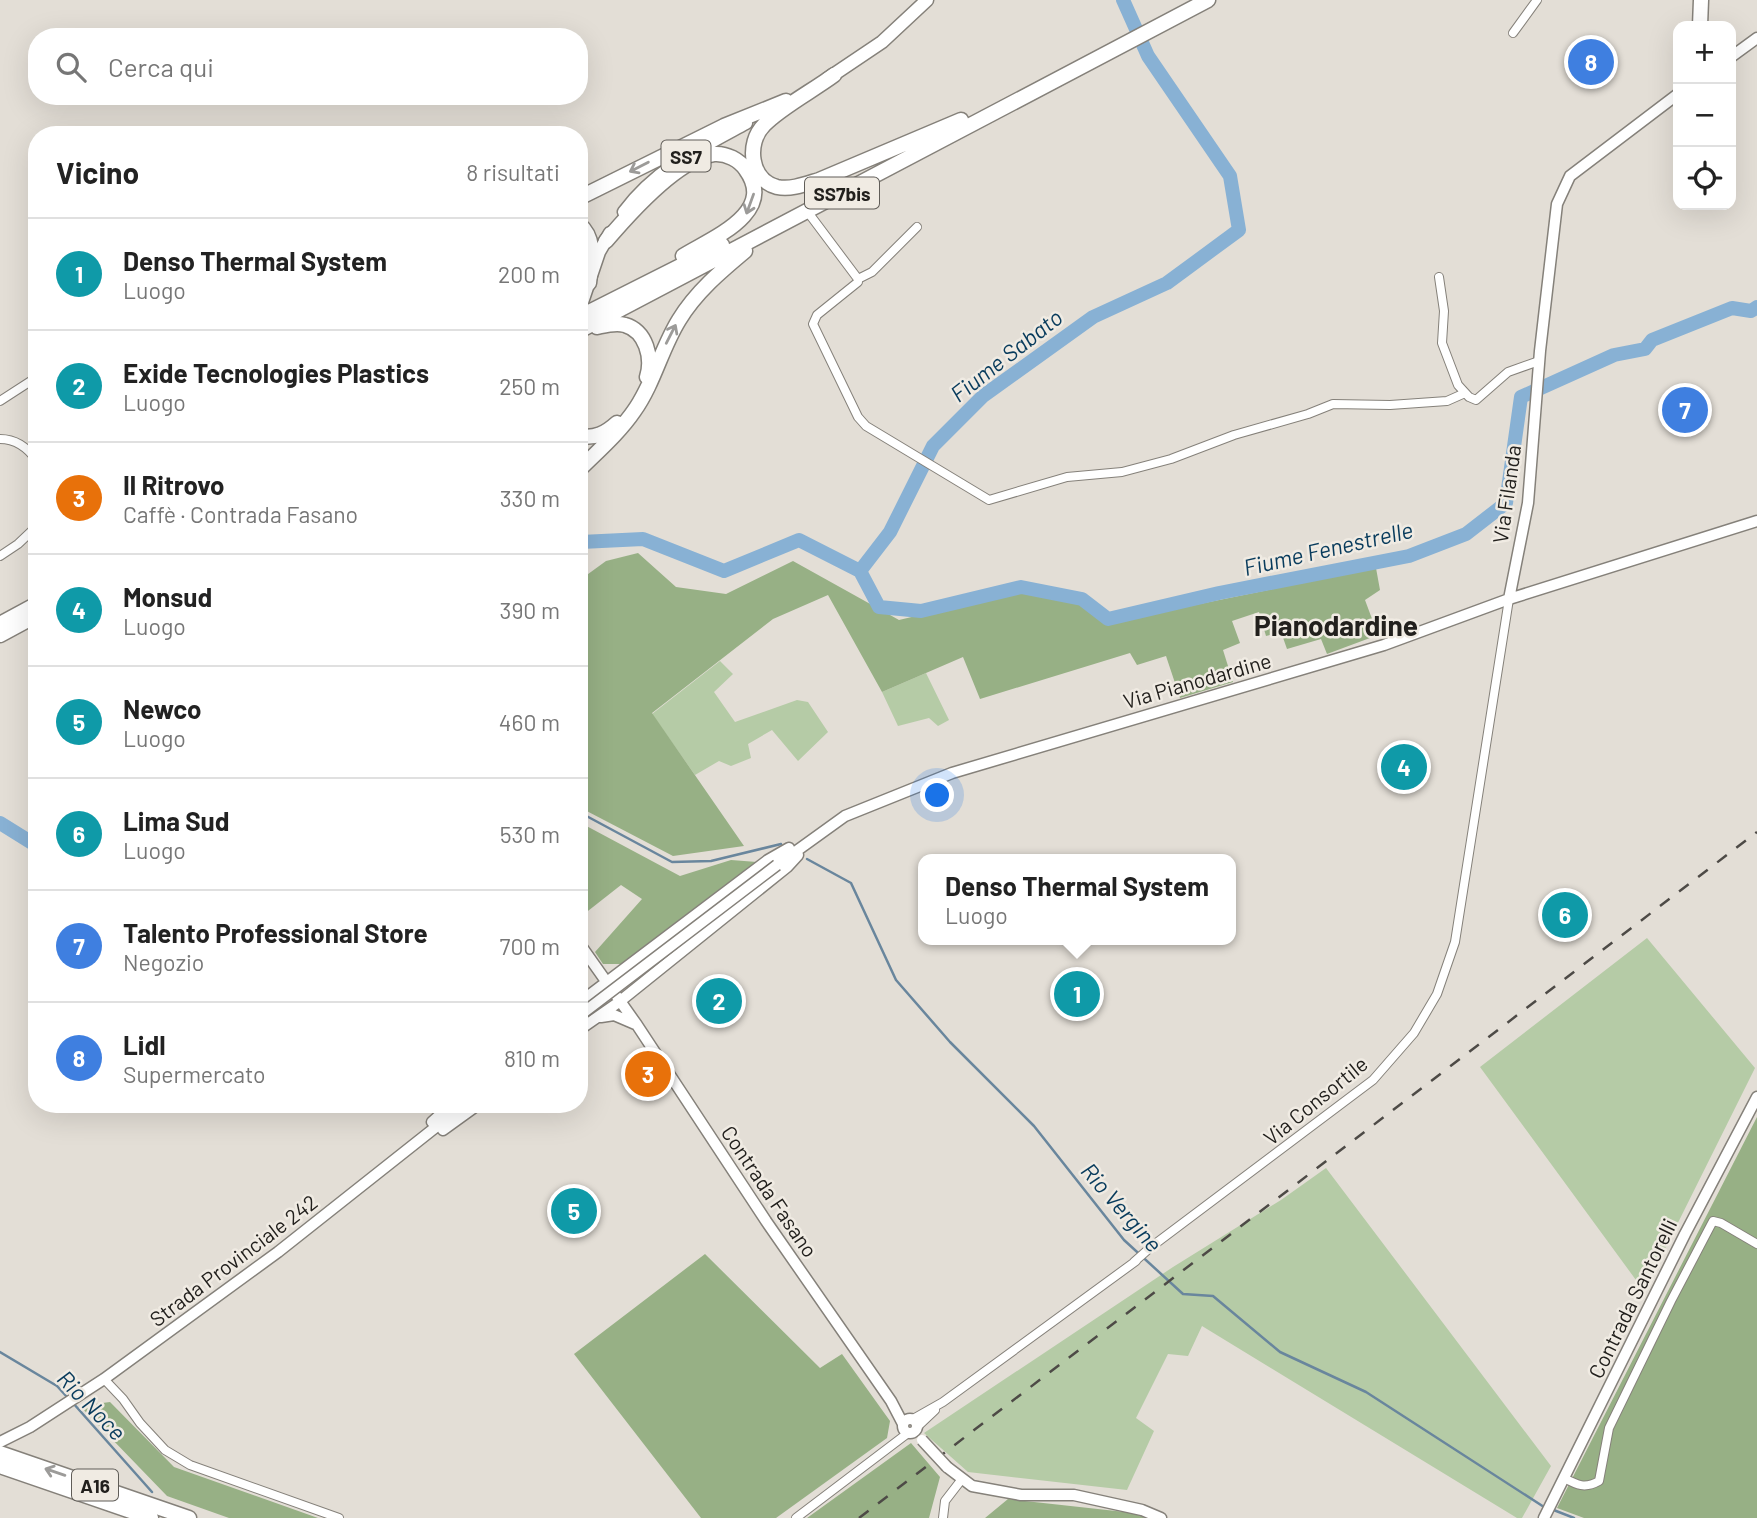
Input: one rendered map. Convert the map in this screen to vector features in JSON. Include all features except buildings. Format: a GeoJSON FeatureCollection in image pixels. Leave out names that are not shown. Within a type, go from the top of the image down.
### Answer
{"type":"FeatureCollection","features":[{"type":"Feature","properties":{"kind":"highway","name":"SS7bis"},"geometry":{"type":"LineString","coordinates":[[588,327],[1103,51],[1191,0]]}},
{"type":"Feature","properties":{"kind":"highway","name":"SS7bis"},"geometry":{"type":"LineString","coordinates":[[1160,20],[1208,0]]}},
{"type":"Feature","properties":{"kind":"highway"},"geometry":{"type":"LineString","coordinates":[[1700,21],[1701,0]]}},
{"type":"Feature","properties":{"kind":"highway","name":"SS7bis"},"geometry":{"type":"LineString","coordinates":[[588,312],[780,216],[961,120],[1103,51]]}},
{"type":"Feature","properties":{"kind":"highway"},"geometry":{"type":"LineString","coordinates":[[834,75],[772,118],[758,133],[752,154],[754,165],[763,179],[778,187],[798,187],[961,120]]}},
{"type":"Feature","properties":{"kind":"highway","name":"SS7"},"geometry":{"type":"LineString","coordinates":[[588,193],[724,125],[791,99]]}},
{"type":"Feature","properties":{"kind":"highway"},"geometry":{"type":"LineString","coordinates":[[588,312],[742,219],[752,207],[752,179],[738,161],[726,156],[714,154],[697,160],[675,173],[642,200],[606,241]]}},
{"type":"Feature","properties":{"kind":"highway"},"geometry":{"type":"LineString","coordinates":[[588,461],[635,411],[679,320],[697,295],[747,249],[780,225]]}},
{"type":"Feature","properties":{"kind":"highway"},"geometry":{"type":"LineString","coordinates":[[588,236],[592,251],[589,283]]}},
{"type":"Feature","properties":{"kind":"highway"},"geometry":{"type":"LineString","coordinates":[[588,330],[613,323],[626,325],[638,333],[648,349],[650,360],[645,384],[621,419],[601,434],[588,438]]}},
{"type":"Feature","properties":{"kind":"highway"},"geometry":{"type":"LineString","coordinates":[[0,624],[28,609]]}},
{"type":"Feature","properties":{"kind":"highway"},"geometry":{"type":"LineString","coordinates":[[0,635],[28,620]]}},
{"type":"Feature","properties":{"kind":"highway","name":"A16"},"geometry":{"type":"LineString","coordinates":[[2,1445],[189,1518]]}},
{"type":"Feature","properties":{"kind":"highway","name":"A16"},"geometry":{"type":"LineString","coordinates":[[0,1466],[151,1518]]}},
{"type":"Feature","properties":{"kind":"main road","name":"SS7"},"geometry":{"type":"LineString","coordinates":[[589,283],[606,241],[639,193],[668,167],[834,75],[882,42],[927,0]]}},
{"type":"Feature","properties":{"kind":"street"},"geometry":{"type":"LineString","coordinates":[[1513,33],[1537,0]]}},
{"type":"Feature","properties":{"kind":"street"},"geometry":{"type":"LineString","coordinates":[[1736,52],[1757,38]]}},
{"type":"Feature","properties":{"kind":"street"},"geometry":{"type":"LineString","coordinates":[[1439,277],[1444,311],[1442,343],[1458,385],[1476,400],[1508,372],[1539,361],[1557,204],[1570,176],[1673,98]]}},
{"type":"Feature","properties":{"kind":"street"},"geometry":{"type":"LineString","coordinates":[[807,211],[858,279]]}},
{"type":"Feature","properties":{"kind":"street"},"geometry":{"type":"LineString","coordinates":[[917,226],[872,272],[858,279],[858,282],[817,314],[813,324],[858,417],[866,426],[981,496],[996,499],[1067,477],[1122,472],[1171,459],[1234,435],[1308,415],[1333,404],[1390,405],[1447,401],[1465,393]]}},
{"type":"Feature","properties":{"kind":"street","name":"Via Filanda"},"geometry":{"type":"LineString","coordinates":[[1508,599],[1528,503],[1539,361]]}},
{"type":"Feature","properties":{"kind":"street"},"geometry":{"type":"LineString","coordinates":[[0,401],[28,383]]}},
{"type":"Feature","properties":{"kind":"street"},"geometry":{"type":"LineString","coordinates":[[0,439],[19,443],[28,450]]}},
{"type":"Feature","properties":{"kind":"street","name":"Via Pianodardine"},"geometry":{"type":"LineString","coordinates":[[814,837],[845,816],[952,773],[1384,645],[1508,599],[1757,521]]}},
{"type":"Feature","properties":{"kind":"street"},"geometry":{"type":"LineString","coordinates":[[0,556],[28,535]]}},
{"type":"Feature","properties":{"kind":"street","name":"Via Consortile"},"geometry":{"type":"LineString","coordinates":[[796,1518],[943,1402],[1136,1261],[1134,1262],[1373,1080],[1414,1033],[1437,994],[1455,942],[1508,599]]}},
{"type":"Feature","properties":{"kind":"street"},"geometry":{"type":"LineString","coordinates":[[588,1009],[814,837]]}},
{"type":"Feature","properties":{"kind":"street"},"geometry":{"type":"LineString","coordinates":[[590,995],[768,860],[814,837]]}},
{"type":"Feature","properties":{"kind":"street"},"geometry":{"type":"LineString","coordinates":[[588,1024],[787,867],[814,837]]}},
{"type":"Feature","properties":{"kind":"street","name":"Contrada Fasano"},"geometry":{"type":"LineString","coordinates":[[588,956],[766,1221],[911,1428]]}},
{"type":"Feature","properties":{"kind":"street"},"geometry":{"type":"LineString","coordinates":[[590,995],[594,981],[593,964],[621,971]]}},
{"type":"Feature","properties":{"kind":"street"},"geometry":{"type":"LineString","coordinates":[[598,1017],[614,1015],[634,1022],[635,996],[642,981]]}},
{"type":"Feature","properties":{"kind":"street","name":"Contrada Santorelli"},"geometry":{"type":"LineString","coordinates":[[1544,1518],[1679,1246],[1756,1099]]}},
{"type":"Feature","properties":{"kind":"street"},"geometry":{"type":"LineString","coordinates":[[407,1150],[451,1113]]}},
{"type":"Feature","properties":{"kind":"street"},"geometry":{"type":"LineString","coordinates":[[407,1150],[437,1134],[466,1113]]}},
{"type":"Feature","properties":{"kind":"street","name":"Strada Provinciale 242"},"geometry":{"type":"LineString","coordinates":[[2,1445],[104,1379],[278,1252],[407,1150]]}},
{"type":"Feature","properties":{"kind":"street"},"geometry":{"type":"LineString","coordinates":[[1564,1478],[1580,1486],[1590,1486],[1599,1481],[1609,1428],[1713,1221],[1757,1244]]}},
{"type":"Feature","properties":{"kind":"street"},"geometry":{"type":"LineString","coordinates":[[104,1379],[165,1450],[190,1465],[339,1518]]}},
{"type":"Feature","properties":{"kind":"street"},"geometry":{"type":"LineString","coordinates":[[911,1428],[947,1466],[972,1486],[1021,1495],[1074,1495],[1142,1510],[1161,1518]]}},
{"type":"Feature","properties":{"kind":"street"},"geometry":{"type":"LineString","coordinates":[[943,1518],[945,1501],[962,1479]]}},
{"type":"Feature","properties":{"kind":"green space"},"geometry":{"type":"Polygon","coordinates":[[[638,553],[676,587],[726,594],[793,561],[899,620],[1021,591],[1075,601],[1106,623],[1376,568],[1380,590],[1365,600],[1378,635],[1327,654],[1321,639],[1287,649],[1281,632],[1266,636],[1259,612],[1232,621],[1240,643],[1223,650],[1233,682],[1180,698],[1166,656],[1137,665],[1130,653],[980,699],[963,657],[882,692],[828,595],[773,619],[652,713],[744,846],[673,856],[588,812],[588,574],[606,561],[638,553]]]}},
{"type":"Feature","properties":{"kind":"green space"},"geometry":{"type":"Polygon","coordinates":[[[720,661],[733,674],[714,692],[735,722],[797,700],[808,702],[828,732],[798,761],[772,730],[748,744],[751,758],[731,766],[719,761],[695,775],[652,714],[720,661]]]}},
{"type":"Feature","properties":{"kind":"green space"},"geometry":{"type":"Polygon","coordinates":[[[926,673],[949,720],[938,726],[929,718],[898,726],[882,692],[926,673]]]}},
{"type":"Feature","properties":{"kind":"green space"},"geometry":{"type":"Polygon","coordinates":[[[588,827],[680,876],[731,860],[757,862],[622,964],[603,964],[595,952],[642,899],[621,885],[588,911],[588,827]]]}},
{"type":"Feature","properties":{"kind":"green space"},"geometry":{"type":"Polygon","coordinates":[[[1647,938],[1755,1068],[1644,1291],[1480,1067],[1647,938]]]}},
{"type":"Feature","properties":{"kind":"green space"},"geometry":{"type":"Polygon","coordinates":[[[1757,1117],[1757,1518],[1584,1518],[1557,1508],[1757,1117]]]}},
{"type":"Feature","properties":{"kind":"green space"},"geometry":{"type":"Polygon","coordinates":[[[1326,1168],[1551,1466],[1522,1518],[1517,1518],[1202,1326],[1188,1356],[1168,1354],[1136,1418],[1154,1431],[1127,1490],[968,1472],[924,1433],[1173,1267],[1281,1200],[1326,1168]]]}},
{"type":"Feature","properties":{"kind":"green space"},"geometry":{"type":"Polygon","coordinates":[[[705,1254],[820,1368],[842,1354],[890,1421],[887,1438],[776,1518],[701,1518],[574,1354],[705,1254]]]}},
{"type":"Feature","properties":{"kind":"green space"},"geometry":{"type":"Polygon","coordinates":[[[110,1402],[174,1467],[318,1518],[229,1518],[167,1496],[80,1406],[110,1402]]]}},
{"type":"Feature","properties":{"kind":"green space"},"geometry":{"type":"Polygon","coordinates":[[[911,1443],[940,1477],[929,1518],[807,1518],[911,1443]]]}},
{"type":"Feature","properties":{"kind":"green space"},"geometry":{"type":"Polygon","coordinates":[[[1008,1499],[1134,1513],[1145,1518],[985,1518],[1008,1499]]]}},
{"type":"Feature","properties":{"kind":"waterway","name":"Fiume Sabato"},"geometry":{"type":"LineString","coordinates":[[588,542],[643,539],[724,571],[799,540],[860,571],[890,532],[933,446],[983,396],[1093,317],[1167,283],[1239,230],[1230,176],[1148,56],[1123,0]]}},
{"type":"Feature","properties":{"kind":"waterway","name":"Fiume Fenestrelle"},"geometry":{"type":"LineString","coordinates":[[860,571],[879,607],[921,611],[1021,587],[1082,599],[1108,619],[1219,593],[1409,556],[1466,534],[1506,503],[1521,397],[1614,355],[1645,349],[1652,340],[1732,308],[1751,311],[1757,307]]}},
{"type":"Feature","properties":{"kind":"waterway","name":"Rio Vergine"},"geometry":{"type":"LineString","coordinates":[[588,817],[672,862],[711,861],[781,844]]}},
{"type":"Feature","properties":{"kind":"waterway","name":"Fiume Sabato"},"geometry":{"type":"LineString","coordinates":[[0,823],[28,840]]}},
{"type":"Feature","properties":{"kind":"waterway","name":"Rio Vergine"},"geometry":{"type":"LineString","coordinates":[[807,859],[851,883],[896,980],[950,1042],[1034,1126],[1124,1240],[1183,1294],[1213,1296],[1280,1352],[1366,1392],[1544,1507]]}},
{"type":"Feature","properties":{"kind":"waterway","name":"Rio Noce"},"geometry":{"type":"LineString","coordinates":[[0,1352],[57,1386],[68,1398]]}},
{"type":"Feature","properties":{"kind":"waterway","name":"Rio Noce"},"geometry":{"type":"LineString","coordinates":[[73,1403],[152,1492]]}},
{"type":"Feature","properties":{"kind":"waterway","name":"Rio Vergine"},"geometry":{"type":"LineString","coordinates":[[1551,1509],[1574,1518]]}},
{"type":"Feature","properties":{"kind":"railway"},"geometry":{"type":"LineString","coordinates":[[859,1518],[1757,832]]}},
{"type":"Feature","properties":{"kind":"place","name":"Lidl"},"geometry":{"type":"Point","coordinates":[1591,62]}},
{"type":"Feature","properties":{"kind":"place","name":"Talento Professional Store"},"geometry":{"type":"Point","coordinates":[1685,410]}},
{"type":"Feature","properties":{"kind":"place","name":"Monsud"},"geometry":{"type":"Point","coordinates":[1404,767]}},
{"type":"Feature","properties":{"kind":"place","name":"Lima Sud"},"geometry":{"type":"Point","coordinates":[1565,915]}},
{"type":"Feature","properties":{"kind":"place","name":"Denso Thermal System"},"geometry":{"type":"Point","coordinates":[1077,994]}},
{"type":"Feature","properties":{"kind":"place","name":"Exide Tecnologies Plastics"},"geometry":{"type":"Point","coordinates":[719,1001]}},
{"type":"Feature","properties":{"kind":"place","name":"Il Ritrovo"},"geometry":{"type":"Point","coordinates":[648,1074]}},
{"type":"Feature","properties":{"kind":"place","name":"Newco"},"geometry":{"type":"Point","coordinates":[574,1211]}},
{"type":"Feature","properties":{"kind":"district","name":"Pianodardine"},"geometry":{"type":"Point","coordinates":[1336,625]}}]}
